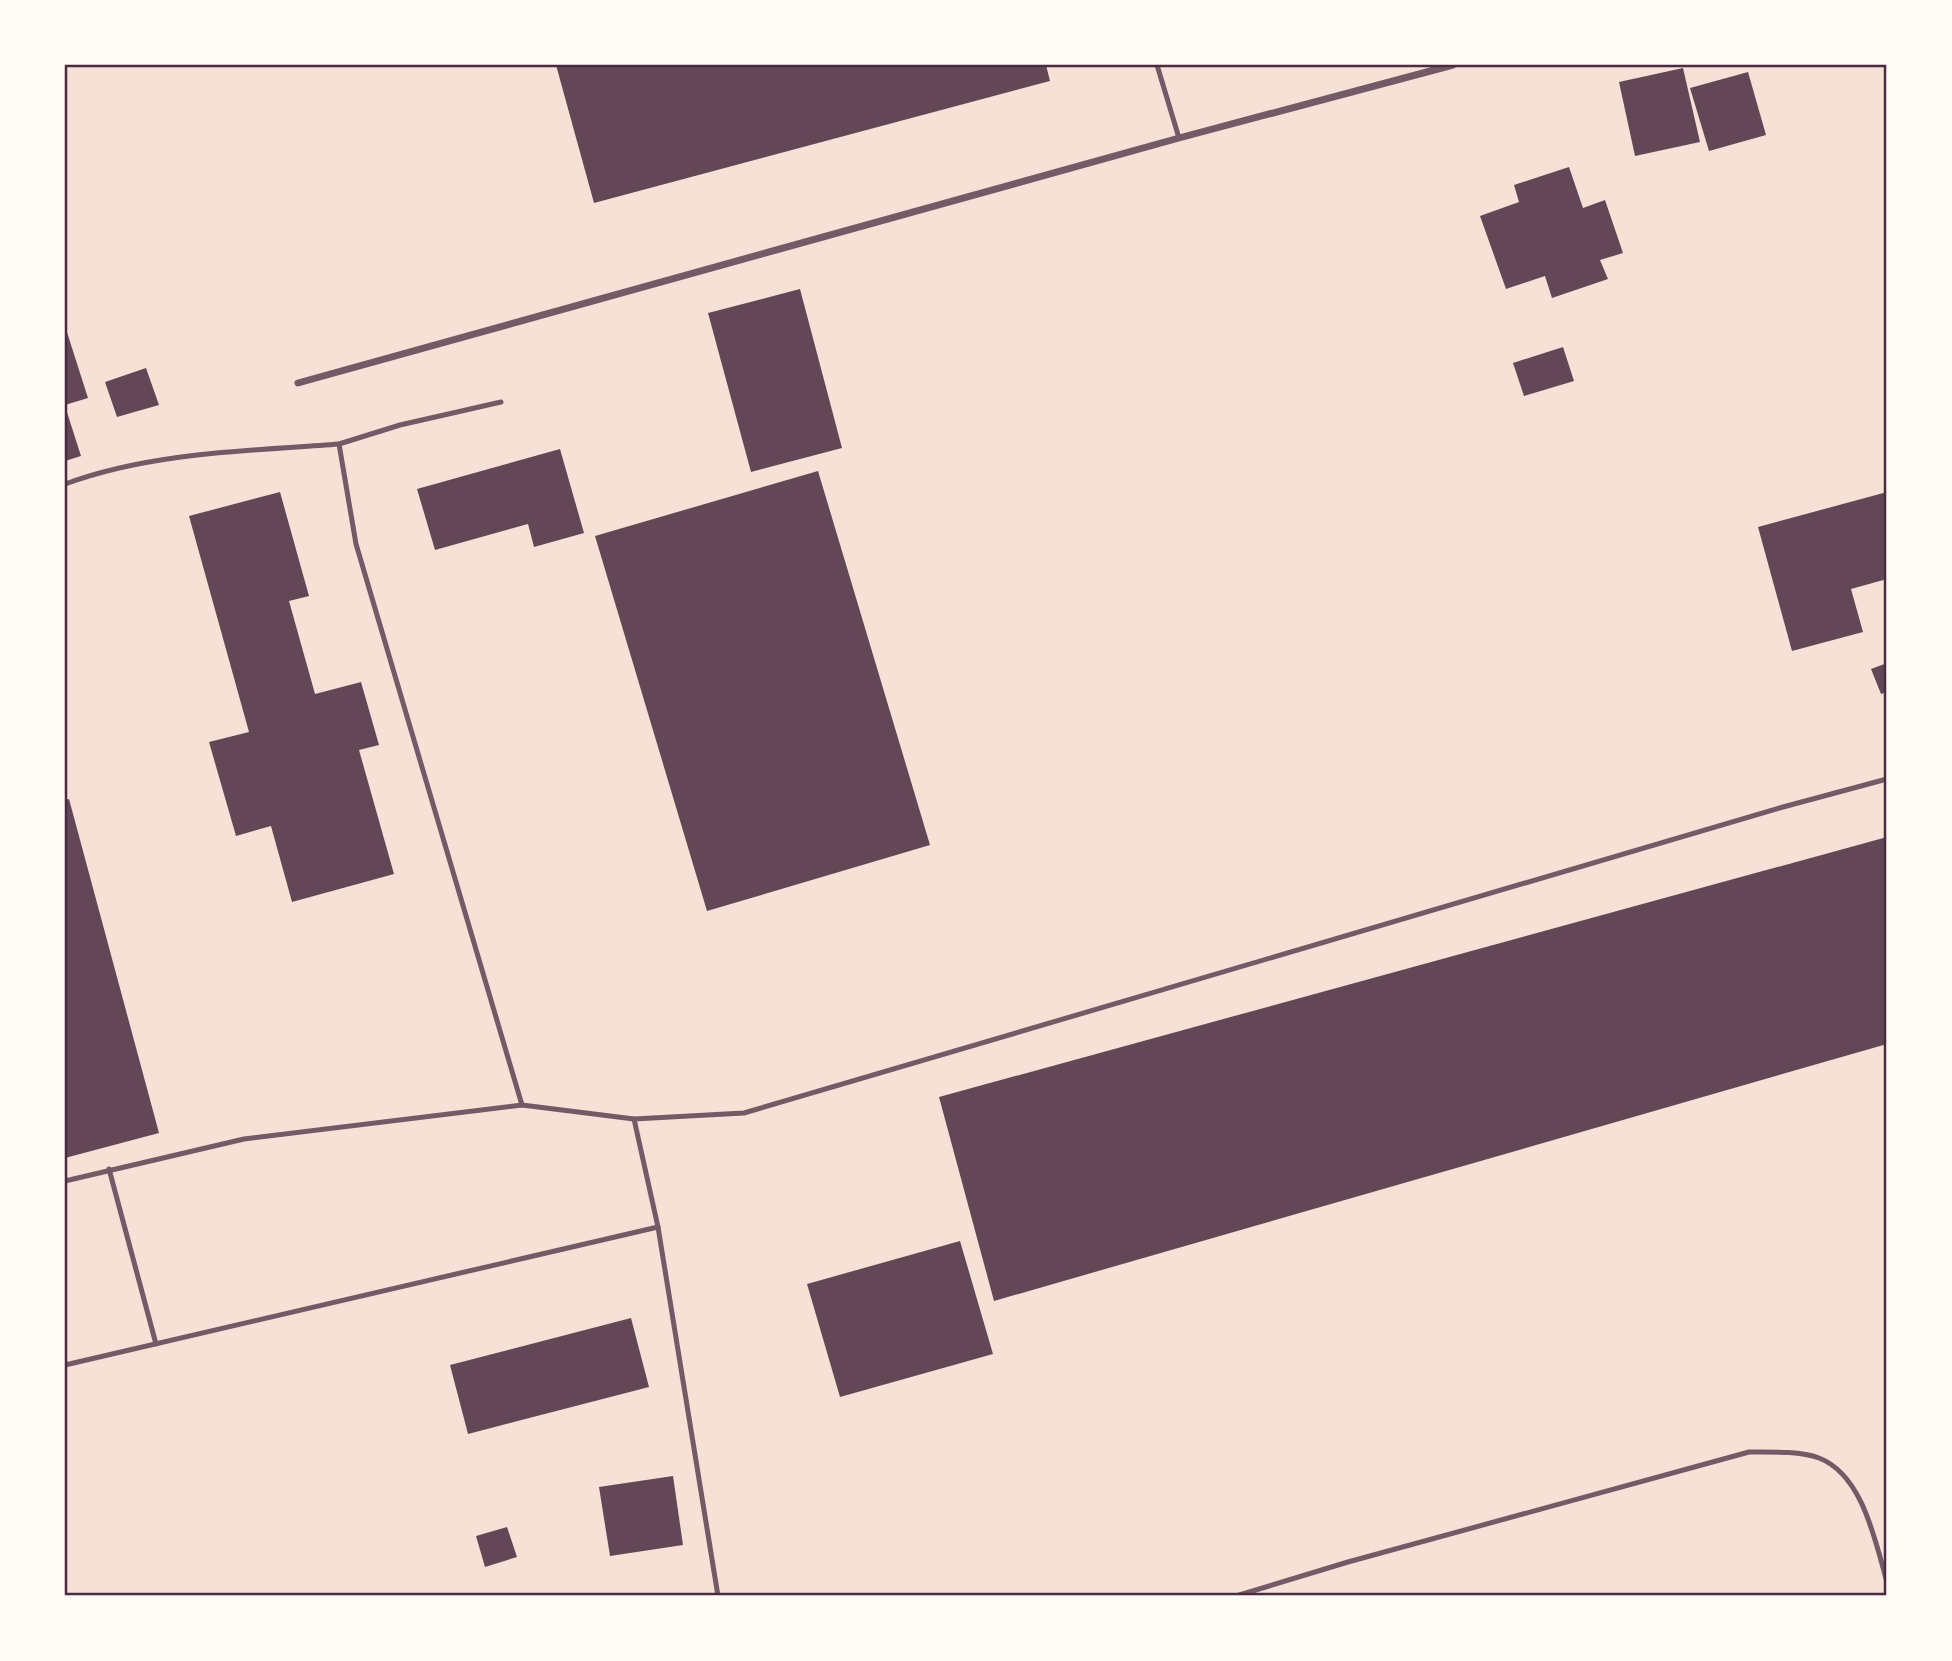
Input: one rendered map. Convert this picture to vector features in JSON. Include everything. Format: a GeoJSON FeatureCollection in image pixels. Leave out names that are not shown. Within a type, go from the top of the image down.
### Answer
{"type":"FeatureCollection","features":[{"type":"Feature","properties":{"kind":"street"},"geometry":{"type":"LineString","coordinates":[[298,383],[1179,138],[1453,65]]}},
{"type":"Feature","properties":{"kind":"lane"},"geometry":{"type":"LineString","coordinates":[[1157,65],[1179,138]]}},
{"type":"Feature","properties":{"kind":"lane"},"geometry":{"type":"LineString","coordinates":[[65,484],[98,472],[206,453],[340,444],[400,425],[501,402]]}},
{"type":"Feature","properties":{"kind":"lane"},"geometry":{"type":"LineString","coordinates":[[340,444],[356,544],[522,1105]]}},
{"type":"Feature","properties":{"kind":"lane"},"geometry":{"type":"LineString","coordinates":[[65,1181],[244,1139],[522,1105],[634,1119],[744,1113],[1770,811],[1887,779]]}},
{"type":"Feature","properties":{"kind":"lane"},"geometry":{"type":"LineString","coordinates":[[634,1119],[658,1227],[718,1596]]}},
{"type":"Feature","properties":{"kind":"lane"},"geometry":{"type":"LineString","coordinates":[[109,1169],[156,1344]]}},
{"type":"Feature","properties":{"kind":"lane"},"geometry":{"type":"LineString","coordinates":[[65,1365],[658,1227]]}},
{"type":"Feature","properties":{"kind":"lane"},"geometry":{"type":"LineString","coordinates":[[1236,1596],[1348,1562],[1749,1452],[1819,1458],[1842,1473],[1863,1505],[1887,1582]]}},
{"type":"Feature","properties":{"kind":"building"},"geometry":{"type":"Polygon","coordinates":[[[556,65],[1046,65],[1050,81],[594,203],[556,65]]]}},
{"type":"Feature","properties":{"kind":"building"},"geometry":{"type":"Polygon","coordinates":[[[1683,68],[1700,142],[1635,156],[1619,82],[1683,68]]]}},
{"type":"Feature","properties":{"kind":"building"},"geometry":{"type":"Polygon","coordinates":[[[1748,72],[1766,135],[1709,151],[1690,88],[1748,72]]]}},
{"type":"Feature","properties":{"kind":"building"},"geometry":{"type":"Polygon","coordinates":[[[1569,167],[1583,208],[1605,200],[1623,253],[1600,260],[1608,279],[1552,298],[1545,276],[1506,289],[1480,216],[1519,202],[1514,185],[1569,167]]]}},
{"type":"Feature","properties":{"kind":"building"},"geometry":{"type":"Polygon","coordinates":[[[800,289],[842,448],[751,472],[708,313],[800,289]]]}},
{"type":"Feature","properties":{"kind":"building"},"geometry":{"type":"Polygon","coordinates":[[[65,326],[88,398],[65,405],[65,326]]]}},
{"type":"Feature","properties":{"kind":"building"},"geometry":{"type":"Polygon","coordinates":[[[1563,347],[1574,381],[1524,396],[1513,363],[1563,347]]]}},
{"type":"Feature","properties":{"kind":"building"},"geometry":{"type":"Polygon","coordinates":[[[146,368],[159,405],[117,417],[105,382],[146,368]]]}},
{"type":"Feature","properties":{"kind":"building"},"geometry":{"type":"Polygon","coordinates":[[[65,406],[81,456],[65,461],[65,406]]]}},
{"type":"Feature","properties":{"kind":"building"},"geometry":{"type":"Polygon","coordinates":[[[560,449],[584,533],[534,547],[528,524],[435,550],[417,489],[560,449]]]}},
{"type":"Feature","properties":{"kind":"building"},"geometry":{"type":"Polygon","coordinates":[[[818,471],[930,845],[707,911],[595,536],[818,471]]]}},
{"type":"Feature","properties":{"kind":"building"},"geometry":{"type":"Polygon","coordinates":[[[280,492],[309,596],[289,601],[315,694],[361,682],[379,745],[359,750],[394,874],[292,902],[271,826],[236,836],[209,742],[249,732],[189,516],[280,492]]]}},
{"type":"Feature","properties":{"kind":"building"},"geometry":{"type":"Polygon","coordinates":[[[1887,492],[1887,579],[1851,589],[1863,632],[1792,651],[1758,527],[1887,492]]]}},
{"type":"Feature","properties":{"kind":"building"},"geometry":{"type":"Polygon","coordinates":[[[1887,663],[1887,692],[1881,694],[1871,669],[1887,663]]]}},
{"type":"Feature","properties":{"kind":"building"},"geometry":{"type":"Polygon","coordinates":[[[69,799],[159,1133],[65,1158],[65,800],[69,799]]]}},
{"type":"Feature","properties":{"kind":"building"},"geometry":{"type":"Polygon","coordinates":[[[1887,837],[1887,1044],[994,1301],[939,1097],[1887,837]]]}},
{"type":"Feature","properties":{"kind":"building"},"geometry":{"type":"Polygon","coordinates":[[[960,1241],[993,1354],[840,1397],[807,1284],[960,1241]]]}},
{"type":"Feature","properties":{"kind":"building"},"geometry":{"type":"Polygon","coordinates":[[[631,1318],[649,1387],[468,1434],[450,1365],[631,1318]]]}},
{"type":"Feature","properties":{"kind":"building"},"geometry":{"type":"Polygon","coordinates":[[[673,1476],[683,1545],[610,1556],[599,1487],[673,1476]]]}},
{"type":"Feature","properties":{"kind":"building"},"geometry":{"type":"Polygon","coordinates":[[[507,1527],[517,1557],[485,1567],[476,1536],[507,1527]]]}}]}
